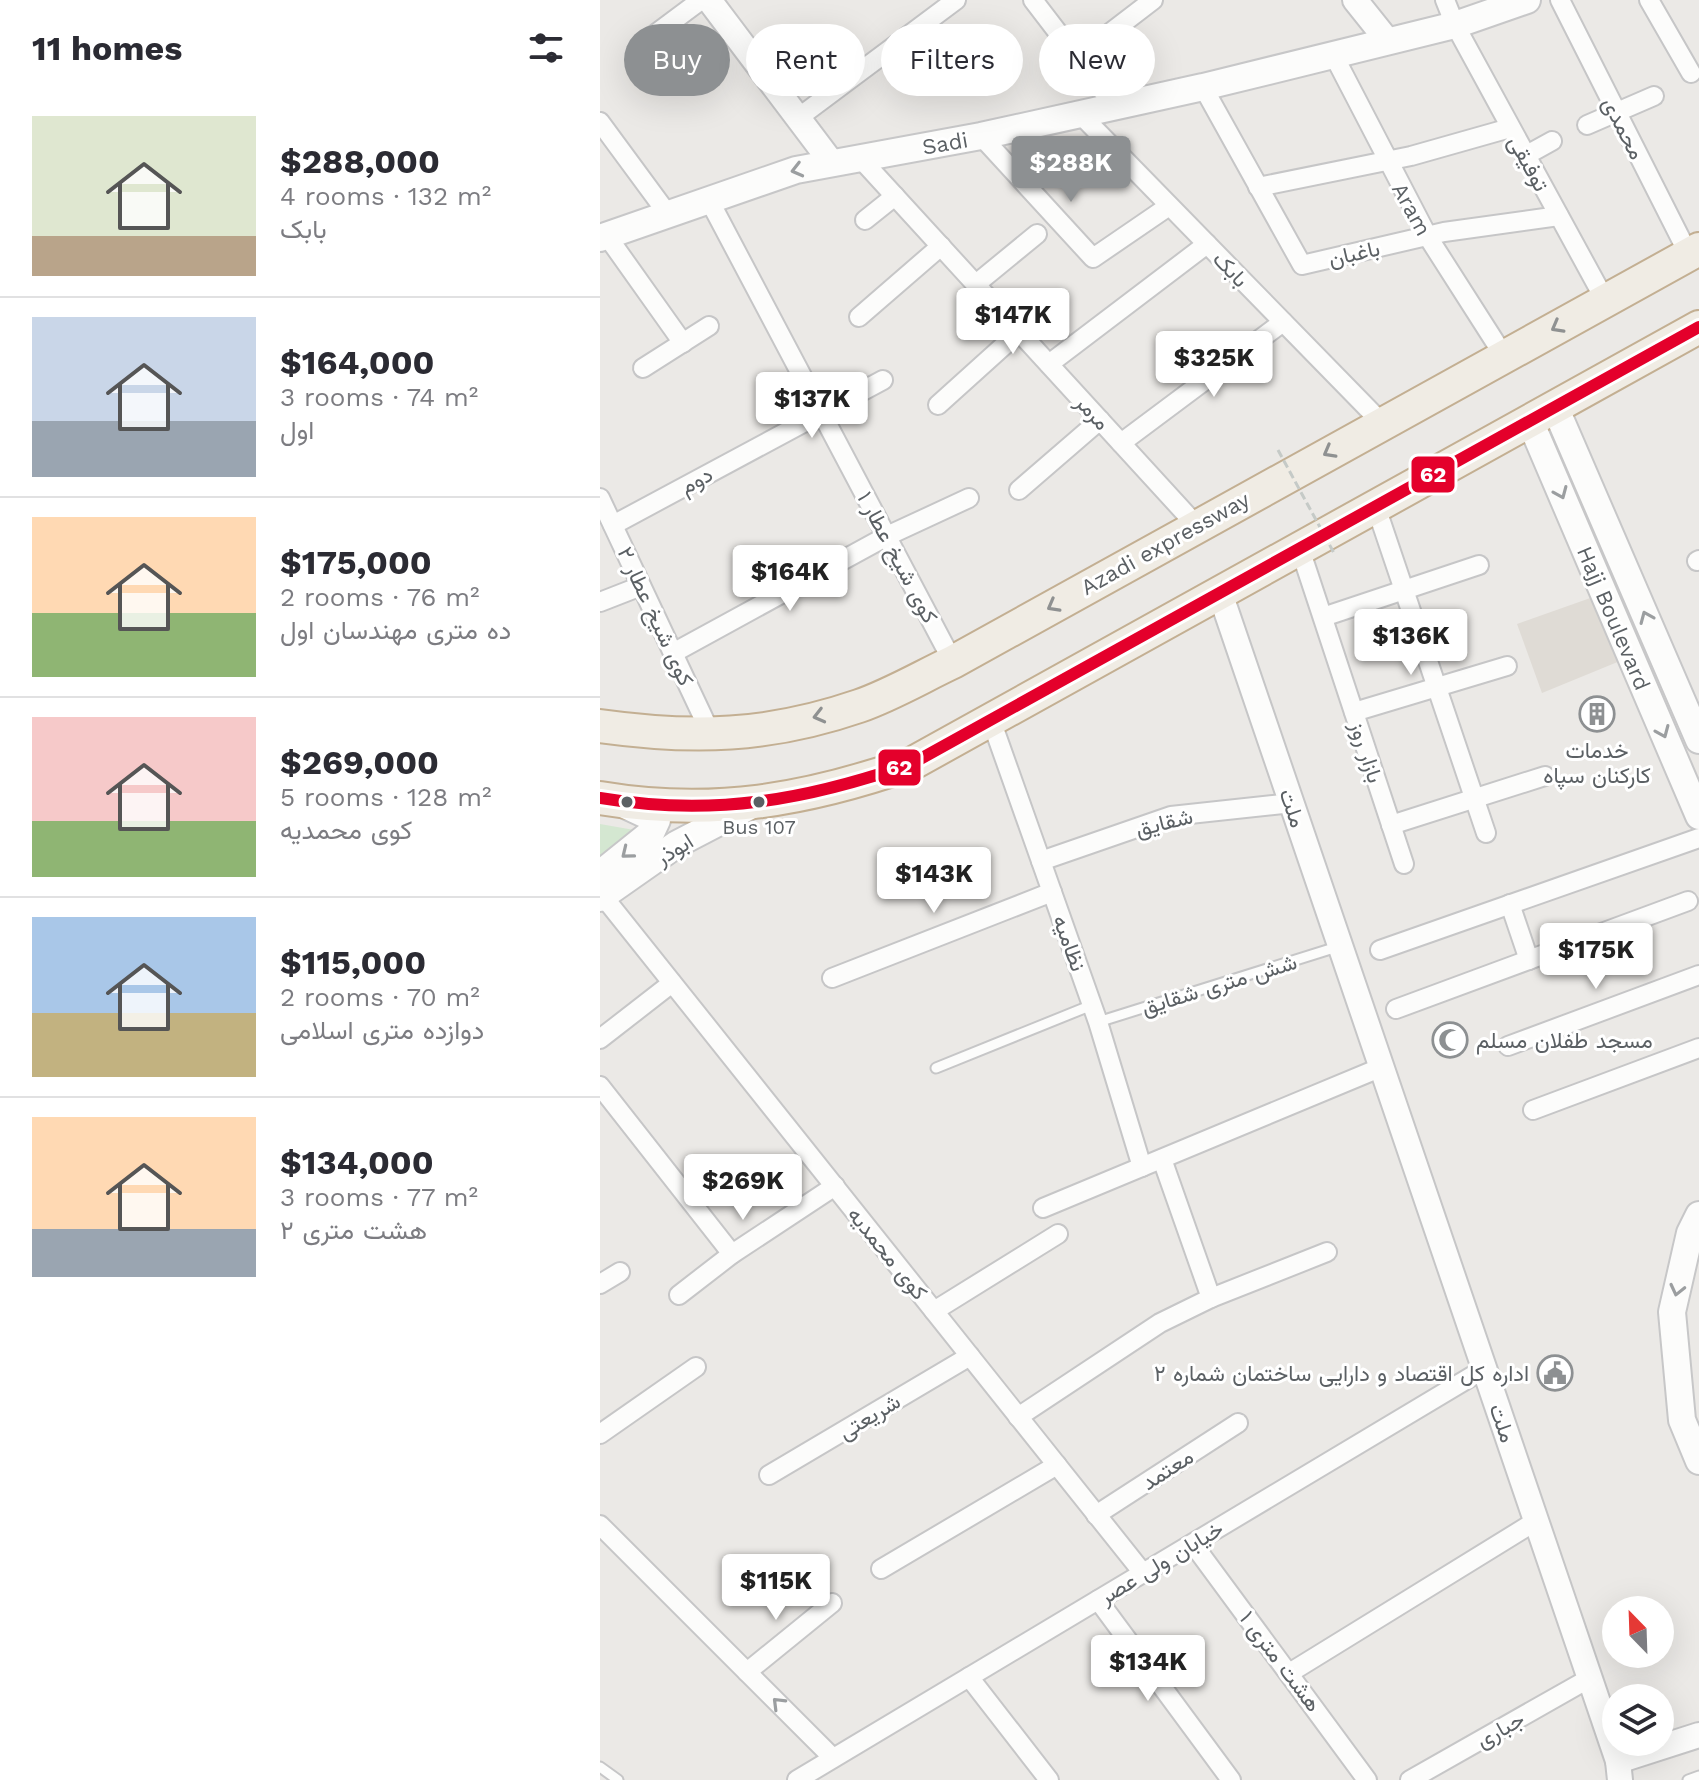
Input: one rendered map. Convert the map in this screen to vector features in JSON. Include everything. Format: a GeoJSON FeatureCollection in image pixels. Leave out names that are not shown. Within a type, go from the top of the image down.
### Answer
{"type":"FeatureCollection","features":[{"type":"Feature","properties":{"kind":"highway","name":"Azadi expressway"},"geometry":{"type":"LineString","coordinates":[[600,726],[666,735],[754,733],[860,706],[953,662],[1694,252]]}},
{"type":"Feature","properties":{"kind":"highway"},"geometry":{"type":"LineString","coordinates":[[608,799],[752,805],[844,787],[913,763],[1699,327]]}},
{"type":"Feature","properties":{"kind":"main road","name":"Sadi"},"geometry":{"type":"LineString","coordinates":[[604,237],[708,198],[796,170],[981,136],[1203,87],[1455,25],[1518,1]]}},
{"type":"Feature","properties":{"kind":"main road","name":"Hajj Boulevard"},"geometry":{"type":"LineString","coordinates":[[1542,414],[1572,445],[1699,740]]}},
{"type":"Feature","properties":{"kind":"main road","name":"Hajj Boulevard"},"geometry":{"type":"LineString","coordinates":[[1542,414],[1546,459],[1699,816]]}},
{"type":"Feature","properties":{"kind":"main road"},"geometry":{"type":"LineString","coordinates":[[1546,459],[1572,445]]}},
{"type":"Feature","properties":{"kind":"main road","name":"ابوذر"},"geometry":{"type":"LineString","coordinates":[[601,890],[651,833],[657,820],[608,799]]}},
{"type":"Feature","properties":{"kind":"main road","name":"ابوذر"},"geometry":{"type":"LineString","coordinates":[[601,890],[677,844],[752,805]]}},
{"type":"Feature","properties":{"kind":"main road"},"geometry":{"type":"LineString","coordinates":[[1699,1215],[1690,1233],[1672,1312],[1688,1379],[1682,1420],[1699,1461]]}},
{"type":"Feature","properties":{"kind":"street"},"geometry":{"type":"LineString","coordinates":[[798,118],[956,0]]}},
{"type":"Feature","properties":{"kind":"street"},"geometry":{"type":"LineString","coordinates":[[1033,0],[1115,107]]}},
{"type":"Feature","properties":{"kind":"street"},"geometry":{"type":"LineString","coordinates":[[1122,24],[1153,0]]}},
{"type":"Feature","properties":{"kind":"street"},"geometry":{"type":"LineString","coordinates":[[1355,0],[1387,40]]}},
{"type":"Feature","properties":{"kind":"street","name":"توفیقی"},"geometry":{"type":"LineString","coordinates":[[1445,0],[1455,25],[1605,300]]}},
{"type":"Feature","properties":{"kind":"street","name":"محمدی"},"geometry":{"type":"LineString","coordinates":[[1560,0],[1616,112],[1694,252]]}},
{"type":"Feature","properties":{"kind":"street"},"geometry":{"type":"LineString","coordinates":[[1649,0],[1691,73]]}},
{"type":"Feature","properties":{"kind":"street"},"geometry":{"type":"LineString","coordinates":[[676,24],[713,2],[832,163]]}},
{"type":"Feature","properties":{"kind":"street","name":"Aram"},"geometry":{"type":"LineString","coordinates":[[1333,54],[1428,237],[1504,356]]}},
{"type":"Feature","properties":{"kind":"street","name":"باغبان"},"geometry":{"type":"LineString","coordinates":[[1203,87],[1302,265],[1444,232],[1559,216]]}},
{"type":"Feature","properties":{"kind":"street"},"geometry":{"type":"LineString","coordinates":[[1587,125],[1654,96]]}},
{"type":"Feature","properties":{"kind":"street","name":"بابک"},"geometry":{"type":"LineString","coordinates":[[1081,115],[1382,423]]}},
{"type":"Feature","properties":{"kind":"street"},"geometry":{"type":"LineString","coordinates":[[600,122],[667,213]]}},
{"type":"Feature","properties":{"kind":"street"},"geometry":{"type":"LineString","coordinates":[[1258,187],[1386,161],[1510,128]]}},
{"type":"Feature","properties":{"kind":"street"},"geometry":{"type":"LineString","coordinates":[[981,136],[1093,258],[1169,206]]}},
{"type":"Feature","properties":{"kind":"street"},"geometry":{"type":"LineString","coordinates":[[1525,156],[1552,141]]}},
{"type":"Feature","properties":{"kind":"street","name":"مرمر"},"geometry":{"type":"LineString","coordinates":[[860,158],[1196,525]]}},
{"type":"Feature","properties":{"kind":"street"},"geometry":{"type":"LineString","coordinates":[[865,220],[895,196]]}},
{"type":"Feature","properties":{"kind":"street","name":"کوی شیخ عطار ۱"},"geometry":{"type":"LineString","coordinates":[[708,198],[953,662]]}},
{"type":"Feature","properties":{"kind":"street"},"geometry":{"type":"LineString","coordinates":[[976,284],[1037,234]]}},
{"type":"Feature","properties":{"kind":"street"},"geometry":{"type":"LineString","coordinates":[[604,237],[683,343]]}},
{"type":"Feature","properties":{"kind":"street"},"geometry":{"type":"LineString","coordinates":[[1049,364],[1207,244]]}},
{"type":"Feature","properties":{"kind":"street"},"geometry":{"type":"LineString","coordinates":[[859,317],[941,246]]}},
{"type":"Feature","properties":{"kind":"street"},"geometry":{"type":"LineString","coordinates":[[1121,443],[1283,322]]}},
{"type":"Feature","properties":{"kind":"street"},"geometry":{"type":"LineString","coordinates":[[643,368],[709,326]]}},
{"type":"Feature","properties":{"kind":"street"},"geometry":{"type":"LineString","coordinates":[[938,405],[1019,332]]}},
{"type":"Feature","properties":{"kind":"street","name":"دوم"},"geometry":{"type":"LineString","coordinates":[[613,525],[820,411],[883,380]]}},
{"type":"Feature","properties":{"kind":"street"},"geometry":{"type":"LineString","coordinates":[[1019,490],[1100,420]]}},
{"type":"Feature","properties":{"kind":"street","name":"کوی شیخ عطار ۲"},"geometry":{"type":"LineString","coordinates":[[600,498],[711,734]]}},
{"type":"Feature","properties":{"kind":"street"},"geometry":{"type":"LineString","coordinates":[[673,653],[887,536],[969,498]]}},
{"type":"Feature","properties":{"kind":"street"},"geometry":{"type":"LineString","coordinates":[[1376,507],[1486,833]]}},
{"type":"Feature","properties":{"kind":"street","name":"بازار روز"},"geometry":{"type":"LineString","coordinates":[[1300,549],[1404,864]]}},
{"type":"Feature","properties":{"kind":"street"},"geometry":{"type":"LineString","coordinates":[[1323,617],[1479,565]]}},
{"type":"Feature","properties":{"kind":"street"},"geometry":{"type":"LineString","coordinates":[[600,602],[641,586]]}},
{"type":"Feature","properties":{"kind":"street","name":"ملت"},"geometry":{"type":"LineString","coordinates":[[1220,593],[1619,1770]]}},
{"type":"Feature","properties":{"kind":"street"},"geometry":{"type":"LineString","coordinates":[[1354,712],[1507,666]]}},
{"type":"Feature","properties":{"kind":"street","name":"نظامیه"},"geometry":{"type":"LineString","coordinates":[[991,720],[1095,1013],[1142,1167]]}},
{"type":"Feature","properties":{"kind":"street"},"geometry":{"type":"LineString","coordinates":[[1391,825],[1545,776]]}},
{"type":"Feature","properties":{"kind":"street","name":"شقایق"},"geometry":{"type":"LineString","coordinates":[[1041,861],[1171,816],[1292,803]]}},
{"type":"Feature","properties":{"kind":"street"},"geometry":{"type":"LineString","coordinates":[[1380,950],[1699,838]]}},
{"type":"Feature","properties":{"kind":"street","name":"کوی محمدیه"},"geometry":{"type":"LineString","coordinates":[[601,890],[1143,1573]]}},
{"type":"Feature","properties":{"kind":"street"},"geometry":{"type":"LineString","coordinates":[[832,978],[1052,892]]}},
{"type":"Feature","properties":{"kind":"street"},"geometry":{"type":"LineString","coordinates":[[1396,1009],[1688,901]]}},
{"type":"Feature","properties":{"kind":"street"},"geometry":{"type":"LineString","coordinates":[[1510,904],[1529,960]]}},
{"type":"Feature","properties":{"kind":"street"},"geometry":{"type":"LineString","coordinates":[[1508,1046],[1699,975]]}},
{"type":"Feature","properties":{"kind":"street"},"geometry":{"type":"LineString","coordinates":[[600,1039],[672,983]]}},
{"type":"Feature","properties":{"kind":"street"},"geometry":{"type":"LineString","coordinates":[[1533,1110],[1699,1048]]}},
{"type":"Feature","properties":{"kind":"street"},"geometry":{"type":"LineString","coordinates":[[1043,1208],[1382,1067]]}},
{"type":"Feature","properties":{"kind":"street"},"geometry":{"type":"LineString","coordinates":[[600,1086],[732,1254]]}},
{"type":"Feature","properties":{"kind":"street"},"geometry":{"type":"LineString","coordinates":[[1162,1159],[1211,1298]]}},
{"type":"Feature","properties":{"kind":"street"},"geometry":{"type":"LineString","coordinates":[[679,1295],[732,1254],[835,1186]]}},
{"type":"Feature","properties":{"kind":"street"},"geometry":{"type":"LineString","coordinates":[[934,1311],[1058,1234]]}},
{"type":"Feature","properties":{"kind":"street"},"geometry":{"type":"LineString","coordinates":[[1018,1417],[1160,1323],[1211,1298],[1327,1252]]}},
{"type":"Feature","properties":{"kind":"street"},"geometry":{"type":"LineString","coordinates":[[600,1284],[620,1272]]}},
{"type":"Feature","properties":{"kind":"street","name":"شریعتی"},"geometry":{"type":"LineString","coordinates":[[769,1475],[970,1356]]}},
{"type":"Feature","properties":{"kind":"street"},"geometry":{"type":"LineString","coordinates":[[600,1434],[696,1367]]}},
{"type":"Feature","properties":{"kind":"street","name":"خیابان ولی عصر"},"geometry":{"type":"LineString","coordinates":[[797,1780],[1484,1369]]}},
{"type":"Feature","properties":{"kind":"street","name":"معتمد"},"geometry":{"type":"LineString","coordinates":[[1096,1515],[1238,1423]]}},
{"type":"Feature","properties":{"kind":"street"},"geometry":{"type":"LineString","coordinates":[[881,1569],[1057,1465]]}},
{"type":"Feature","properties":{"kind":"street"},"geometry":{"type":"LineString","coordinates":[[1291,1672],[1536,1521]]}},
{"type":"Feature","properties":{"kind":"street"},"geometry":{"type":"LineString","coordinates":[[600,1525],[833,1758]]}},
{"type":"Feature","properties":{"kind":"street","name":"هشت متری ۱"},"geometry":{"type":"LineString","coordinates":[[1193,1544],[1291,1672],[1367,1780]]}},
{"type":"Feature","properties":{"kind":"street"},"geometry":{"type":"LineString","coordinates":[[1098,1600],[1231,1780]]}},
{"type":"Feature","properties":{"kind":"street"},"geometry":{"type":"LineString","coordinates":[[747,1672],[832,1603]]}},
{"type":"Feature","properties":{"kind":"street"},"geometry":{"type":"LineString","coordinates":[[969,1677],[1049,1780]]}},
{"type":"Feature","properties":{"kind":"street","name":"جباری"},"geometry":{"type":"LineString","coordinates":[[1410,1780],[1590,1678]]}},
{"type":"Feature","properties":{"kind":"street"},"geometry":{"type":"LineString","coordinates":[[1619,1770],[1699,1735]]}},
{"type":"Feature","properties":{"kind":"lane","name":"شش متری شقایق"},"geometry":{"type":"LineString","coordinates":[[936,1068],[1095,1013],[1340,946]]}},
{"type":"Feature","properties":{"kind":"lane"},"geometry":{"type":"LineString","coordinates":[[600,1767],[618,1780]]}},
{"type":"Feature","properties":{"kind":"lane"},"geometry":{"type":"LineString","coordinates":[[1688,1780],[1699,1776]]}},
{"type":"Feature","properties":{"kind":"path"},"geometry":{"type":"LineString","coordinates":[[1278,450],[1334,553]]}},
{"type":"Feature","properties":{"kind":"shaded area"},"geometry":{"type":"Polygon","coordinates":[[[1596,596],[1620,661],[1542,693],[1517,624],[1596,596]]]}},
{"type":"Feature","properties":{"kind":"green space"},"geometry":{"type":"Polygon","coordinates":[[[600,824],[640,831],[600,861],[600,824]]]}},
{"type":"Feature","properties":{"kind":"transit line","name":"62"},"geometry":{"type":"LineString","coordinates":[[600,798],[682,806],[759,802],[835,787],[913,763],[1699,327]]}},
{"type":"Feature","properties":{"kind":"place","name":"خدمات کارکنان سپاه"},"geometry":{"type":"Point","coordinates":[1597,714]}},
{"type":"Feature","properties":{"kind":"place","name":"Bus 107"},"geometry":{"type":"Point","coordinates":[759,802]}},
{"type":"Feature","properties":{"kind":"place","name":"مسجد طفلان مسلم"},"geometry":{"type":"Point","coordinates":[1450,1040]}},
{"type":"Feature","properties":{"kind":"place","name":"اداره کل اقتصاد و دارایی ساختمان شماره ۲"},"geometry":{"type":"Point","coordinates":[1555,1373]}}]}
